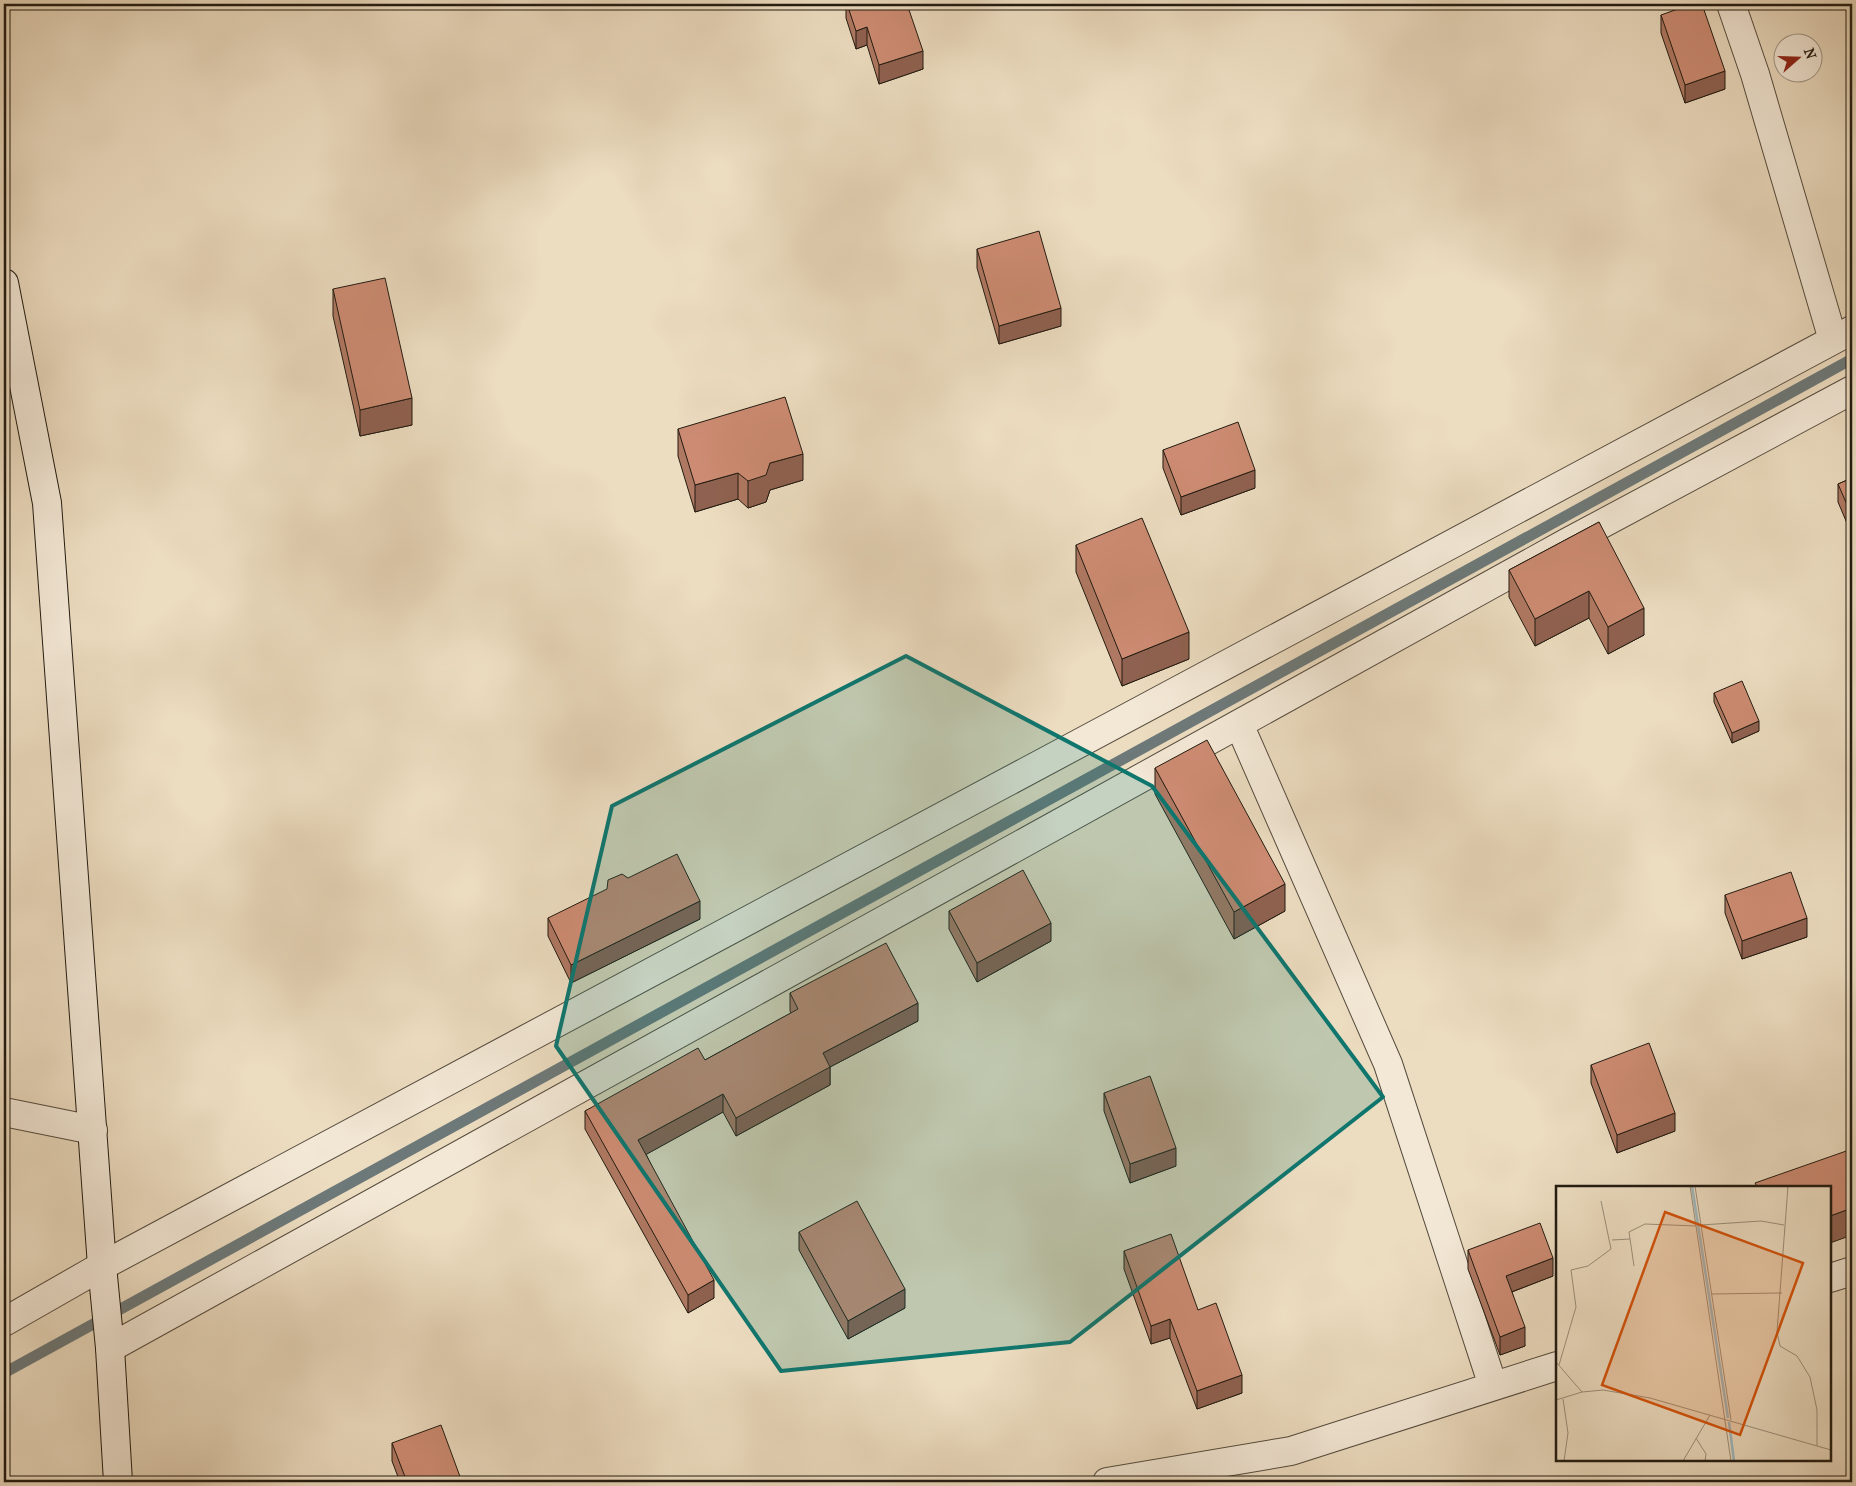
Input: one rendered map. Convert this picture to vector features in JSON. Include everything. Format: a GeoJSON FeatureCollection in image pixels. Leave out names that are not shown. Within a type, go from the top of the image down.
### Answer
{"type":"FeatureCollection","features":[{"type":"Feature","properties":{"kind":"street"},"geometry":{"type":"LineString","coordinates":[[4,1322],[103,1278],[1843,335],[1731,4]]}},
{"type":"Feature","properties":{"kind":"street"},"geometry":{"type":"LineString","coordinates":[[4,283],[47,503],[103,1278],[110,1348],[118,1482]]}},
{"type":"Feature","properties":{"kind":"street"},"geometry":{"type":"LineString","coordinates":[[110,1348],[1576,537],[1852,390]]}},
{"type":"Feature","properties":{"kind":"street"},"geometry":{"type":"LineString","coordinates":[[1239,724],[1388,1064],[1493,1386]]}},
{"type":"Feature","properties":{"kind":"street"},"geometry":{"type":"LineString","coordinates":[[4,1112],[93,1130]]}},
{"type":"Feature","properties":{"kind":"street"},"geometry":{"type":"LineString","coordinates":[[1831,1278],[1852,1271]]}},
{"type":"Feature","properties":{"kind":"street"},"geometry":{"type":"LineString","coordinates":[[1108,1482],[1290,1451],[1556,1366]]}},
{"type":"Feature","properties":{"kind":"highlighted area"},"geometry":{"type":"Polygon","coordinates":[[[906,656],[1152,786],[1383,1097],[1070,1342],[781,1371],[556,1046],[612,806],[906,656]]]}},
{"type":"Feature","properties":{"kind":"building"},"geometry":{"type":"Polygon","coordinates":[[[847,4],[907,4],[923,51],[879,65],[867,27],[856,31],[847,4]]]}},
{"type":"Feature","properties":{"kind":"building"},"geometry":{"type":"Polygon","coordinates":[[[1692,4],[1702,4],[1725,71],[1685,85],[1661,15],[1692,4]]]}},
{"type":"Feature","properties":{"kind":"building"},"geometry":{"type":"Polygon","coordinates":[[[1039,231],[1061,308],[999,326],[977,249],[1039,231]]]}},
{"type":"Feature","properties":{"kind":"building"},"geometry":{"type":"Polygon","coordinates":[[[385,278],[412,398],[360,410],[333,289],[385,278]]]}},
{"type":"Feature","properties":{"kind":"building"},"geometry":{"type":"Polygon","coordinates":[[[785,397],[803,454],[770,463],[766,475],[748,481],[738,473],[695,485],[678,429],[785,397]]]}},
{"type":"Feature","properties":{"kind":"building"},"geometry":{"type":"Polygon","coordinates":[[[1238,422],[1255,470],[1181,497],[1163,450],[1238,422]]]}},
{"type":"Feature","properties":{"kind":"building"},"geometry":{"type":"Polygon","coordinates":[[[1852,478],[1852,516],[1838,484],[1852,478]]]}},
{"type":"Feature","properties":{"kind":"building"},"geometry":{"type":"Polygon","coordinates":[[[1142,518],[1189,632],[1122,659],[1076,545],[1142,518]]]}},
{"type":"Feature","properties":{"kind":"building"},"geometry":{"type":"Polygon","coordinates":[[[1599,522],[1644,608],[1608,627],[1589,591],[1535,619],[1509,570],[1599,522]]]}},
{"type":"Feature","properties":{"kind":"building"},"geometry":{"type":"Polygon","coordinates":[[[1742,681],[1759,721],[1732,733],[1714,693],[1742,681]]]}},
{"type":"Feature","properties":{"kind":"building"},"geometry":{"type":"Polygon","coordinates":[[[1207,740],[1285,884],[1234,912],[1155,768],[1207,740]]]}},
{"type":"Feature","properties":{"kind":"building"},"geometry":{"type":"Polygon","coordinates":[[[677,854],[700,901],[571,965],[548,918],[607,889],[608,880],[622,874],[628,878],[677,854]]]}},
{"type":"Feature","properties":{"kind":"building"},"geometry":{"type":"Polygon","coordinates":[[[1023,870],[1051,923],[977,963],[949,911],[1023,870]]]}},
{"type":"Feature","properties":{"kind":"building"},"geometry":{"type":"Polygon","coordinates":[[[1791,872],[1807,918],[1742,941],[1725,895],[1791,872]]]}},
{"type":"Feature","properties":{"kind":"building"},"geometry":{"type":"Polygon","coordinates":[[[886,943],[918,1003],[823,1053],[830,1067],[736,1118],[723,1094],[638,1140],[714,1280],[688,1295],[585,1111],[698,1048],[705,1060],[798,1009],[790,993],[886,943]]]}},
{"type":"Feature","properties":{"kind":"building"},"geometry":{"type":"Polygon","coordinates":[[[1649,1043],[1675,1113],[1617,1135],[1591,1065],[1649,1043]]]}},
{"type":"Feature","properties":{"kind":"building"},"geometry":{"type":"Polygon","coordinates":[[[1150,1076],[1176,1148],[1130,1164],[1104,1093],[1150,1076]]]}},
{"type":"Feature","properties":{"kind":"building"},"geometry":{"type":"Polygon","coordinates":[[[1852,1149],[1852,1208],[1831,1216],[1831,1186],[1756,1186],[1755,1183],[1852,1149]]]}},
{"type":"Feature","properties":{"kind":"building"},"geometry":{"type":"Polygon","coordinates":[[[857,1201],[905,1289],[848,1321],[799,1232],[857,1201]]]}},
{"type":"Feature","properties":{"kind":"building"},"geometry":{"type":"Polygon","coordinates":[[[1540,1223],[1553,1258],[1506,1276],[1525,1327],[1500,1337],[1468,1250],[1540,1223]]]}},
{"type":"Feature","properties":{"kind":"building"},"geometry":{"type":"Polygon","coordinates":[[[1171,1234],[1198,1310],[1216,1303],[1242,1375],[1197,1391],[1170,1319],[1151,1326],[1124,1251],[1171,1234]]]}},
{"type":"Feature","properties":{"kind":"building"},"geometry":{"type":"Polygon","coordinates":[[[441,1425],[462,1482],[407,1482],[392,1443],[441,1425]]]}},
{"type":"Feature","properties":{"kind":"waterway"},"geometry":{"type":"LineString","coordinates":[[4,1373],[1852,359]]}}]}
